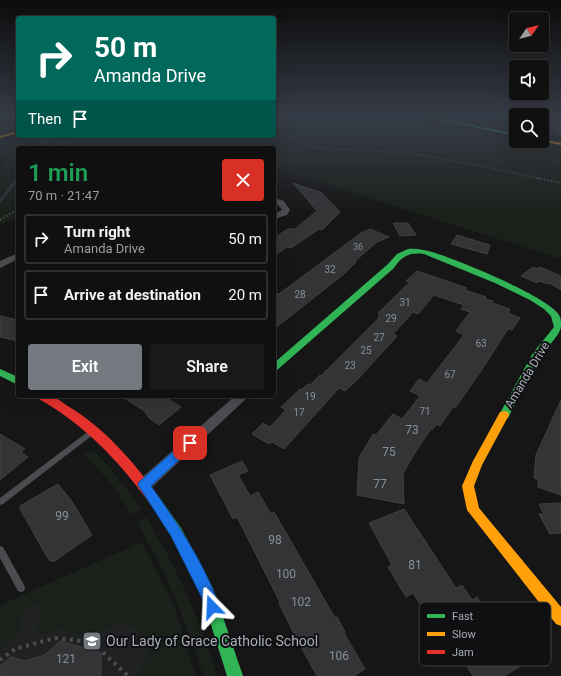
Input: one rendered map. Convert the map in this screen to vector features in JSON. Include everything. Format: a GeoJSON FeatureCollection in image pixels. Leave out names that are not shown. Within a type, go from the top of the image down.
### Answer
{"type":"FeatureCollection","features":[{"type":"Feature","properties":{"kind":"street"},"geometry":{"type":"LineString","coordinates":[[276,201],[285,206],[286,210],[284,213],[276,216]]}},
{"type":"Feature","properties":{"kind":"street","name":"Amanda Drive"},"geometry":{"type":"LineString","coordinates":[[276,366],[391,266],[402,253],[406,252],[423,252],[541,303],[555,316],[558,327],[538,353],[477,464],[468,486],[473,510],[548,602]]}},
{"type":"Feature","properties":{"kind":"street"},"geometry":{"type":"LineString","coordinates":[[0,265],[16,257]]}},
{"type":"Feature","properties":{"kind":"street"},"geometry":{"type":"LineString","coordinates":[[47,398],[70,412],[94,431],[144,485],[176,532],[208,593],[235,676]]}},
{"type":"Feature","properties":{"kind":"street"},"geometry":{"type":"LineString","coordinates":[[144,485],[241,398]]}},
{"type":"Feature","properties":{"kind":"street","name":"Amanda Drive"},"geometry":{"type":"LineString","coordinates":[[551,606],[561,618]]}},
{"type":"Feature","properties":{"kind":"lane"},"geometry":{"type":"LineString","coordinates":[[0,502],[94,431]]}},
{"type":"Feature","properties":{"kind":"lane"},"geometry":{"type":"LineString","coordinates":[[0,550],[21,588]]}},
{"type":"Feature","properties":{"kind":"path"},"geometry":{"type":"LineString","coordinates":[[326,149],[408,153],[482,166],[561,183]]}},
{"type":"Feature","properties":{"kind":"path"},"geometry":{"type":"LineString","coordinates":[[0,220],[16,210]]}},
{"type":"Feature","properties":{"kind":"path"},"geometry":{"type":"LineString","coordinates":[[0,660],[15,649],[55,638],[92,642],[128,676]]}},
{"type":"Feature","properties":{"kind":"shaded area"},"geometry":{"type":"Polygon","coordinates":[[[0,149],[16,149],[16,218],[0,225],[0,172],[5,160],[0,158],[0,149]]]}},
{"type":"Feature","properties":{"kind":"shaded area"},"geometry":{"type":"Polygon","coordinates":[[[276,149],[561,149],[561,259],[276,169],[276,149]]]}},
{"type":"Feature","properties":{"kind":"shaded area"},"geometry":{"type":"Polygon","coordinates":[[[83,452],[96,452],[141,508],[132,515],[114,487],[83,452]]]}},
{"type":"Feature","properties":{"kind":"shaded area"},"geometry":{"type":"Polygon","coordinates":[[[146,517],[168,555],[187,594],[211,655],[217,676],[203,676],[190,636],[175,598],[148,542],[137,524],[146,517]]]}},
{"type":"Feature","properties":{"kind":"shaded area","name":"Our Lady of Grace Catholic School"},"geometry":{"type":"Polygon","coordinates":[[[142,542],[174,606],[196,676],[137,676],[147,657],[148,650],[146,640],[135,627],[125,623],[112,625],[92,638],[59,629],[38,635],[40,604],[22,610],[21,631],[0,649],[0,605],[142,542]]]}},
{"type":"Feature","properties":{"kind":"shaded area","name":"Our Lady of Grace Catholic School"},"geometry":{"type":"Polygon","coordinates":[[[132,547],[174,606],[196,676],[0,676],[0,605],[132,547]]]}},
{"type":"Feature","properties":{"kind":"building"},"geometry":{"type":"Polygon","coordinates":[[[293,183],[322,193],[340,212],[322,230],[319,229],[291,248],[287,247],[276,255],[276,237],[288,229],[295,229],[317,211],[293,183]]]}},
{"type":"Feature","properties":{"kind":"building"},"geometry":{"type":"Polygon","coordinates":[[[393,223],[408,223],[416,235],[400,236],[393,223]]]}},
{"type":"Feature","properties":{"kind":"building"},"geometry":{"type":"Polygon","coordinates":[[[370,229],[389,237],[377,242],[355,261],[356,262],[344,274],[276,327],[276,293],[279,294],[361,233],[370,229]]]}},
{"type":"Feature","properties":{"kind":"building"},"geometry":{"type":"Polygon","coordinates":[[[457,235],[490,245],[487,254],[451,244],[457,235]]]}},
{"type":"Feature","properties":{"kind":"building"},"geometry":{"type":"Polygon","coordinates":[[[533,267],[538,269],[540,267],[561,276],[561,290],[549,283],[539,281],[537,283],[521,276],[533,267]]]}},
{"type":"Feature","properties":{"kind":"building"},"geometry":{"type":"Polygon","coordinates":[[[417,271],[467,288],[465,290],[486,297],[485,299],[493,301],[492,303],[510,309],[508,313],[520,318],[512,330],[508,329],[455,408],[453,407],[440,426],[436,424],[433,429],[431,429],[414,454],[403,474],[404,504],[357,495],[359,458],[373,434],[376,435],[393,414],[402,419],[420,396],[410,391],[419,379],[427,383],[464,335],[456,331],[470,312],[461,309],[464,305],[434,295],[418,314],[413,312],[393,334],[397,336],[359,378],[345,391],[339,388],[284,449],[272,442],[269,444],[252,434],[263,423],[270,427],[286,410],[281,407],[300,389],[301,390],[308,384],[310,385],[320,375],[321,376],[379,318],[378,317],[380,314],[378,313],[410,282],[406,281],[417,271]]]}},
{"type":"Feature","properties":{"kind":"building"},"geometry":{"type":"Polygon","coordinates":[[[0,316],[16,320],[16,341],[0,337],[0,316]]]}},
{"type":"Feature","properties":{"kind":"building"},"geometry":{"type":"Polygon","coordinates":[[[124,398],[166,398],[181,407],[159,425],[148,417],[149,416],[145,413],[146,412],[124,398]]]}},
{"type":"Feature","properties":{"kind":"building"},"geometry":{"type":"Polygon","coordinates":[[[561,400],[561,495],[538,487],[538,480],[534,478],[536,455],[561,400]]]}},
{"type":"Feature","properties":{"kind":"building"},"geometry":{"type":"Polygon","coordinates":[[[0,434],[25,449],[21,452],[28,457],[0,480],[0,434]]]}},
{"type":"Feature","properties":{"kind":"building"},"geometry":{"type":"Polygon","coordinates":[[[242,461],[248,471],[238,475],[250,496],[258,492],[271,514],[274,512],[335,618],[337,617],[345,632],[344,633],[365,669],[354,676],[317,676],[294,634],[279,603],[280,602],[237,517],[233,519],[210,475],[242,461]]]}},
{"type":"Feature","properties":{"kind":"building"},"geometry":{"type":"Polygon","coordinates":[[[58,484],[71,500],[92,535],[53,562],[52,560],[50,561],[46,555],[20,509],[20,506],[58,484]]]}},
{"type":"Feature","properties":{"kind":"building"},"geometry":{"type":"Polygon","coordinates":[[[561,503],[561,533],[550,534],[539,514],[544,514],[539,504],[561,503]]]}},
{"type":"Feature","properties":{"kind":"building"},"geometry":{"type":"Polygon","coordinates":[[[404,509],[456,588],[462,585],[472,600],[477,597],[480,602],[419,603],[413,593],[406,597],[388,567],[392,565],[369,523],[404,509]]]}},
{"type":"Feature","properties":{"kind":"building","name":"Our Lady of Grace Catholic School"},"geometry":{"type":"Polygon","coordinates":[[[60,641],[101,653],[101,676],[0,676],[0,666],[11,657],[25,661],[45,655],[60,641]]]}},
{"type":"Feature","properties":{"kind":"building"},"geometry":{"type":"Polygon","coordinates":[[[467,666],[521,666],[504,676],[473,676],[467,666]]]}},
{"type":"Feature","properties":{"kind":"waterway"},"geometry":{"type":"LineString","coordinates":[[0,201],[16,181]]}},
{"type":"Feature","properties":{"kind":"traffic: fast"},"geometry":{"type":"LineString","coordinates":[[276,366],[391,266],[400,256],[408,251],[424,252],[498,281],[547,307],[556,316],[558,327],[538,353],[504,415]]}},
{"type":"Feature","properties":{"kind":"traffic: fast"},"geometry":{"type":"LineString","coordinates":[[0,372],[16,380]]}},
{"type":"Feature","properties":{"kind":"traffic: fast"},"geometry":{"type":"LineString","coordinates":[[155,501],[176,532],[208,593],[235,676]]}},
{"type":"Feature","properties":{"kind":"traffic: slow"},"geometry":{"type":"LineString","coordinates":[[504,415],[477,464],[468,486],[473,510],[547,602]]}},
{"type":"Feature","properties":{"kind":"traffic: slow"},"geometry":{"type":"LineString","coordinates":[[551,607],[561,619]]}},
{"type":"Feature","properties":{"kind":"traffic: jam"},"geometry":{"type":"LineString","coordinates":[[46,398],[70,412],[93,430],[127,465],[155,501]]}},
{"type":"Feature","properties":{"kind":"place","name":"Our Lady of Grace Catholic School"},"geometry":{"type":"Point","coordinates":[92,641]}},
{"type":"Feature","properties":{"kind":"route"},"geometry":{"type":"LineString","coordinates":[[190,443],[144,485],[176,532],[208,593],[212,607]]}}]}
